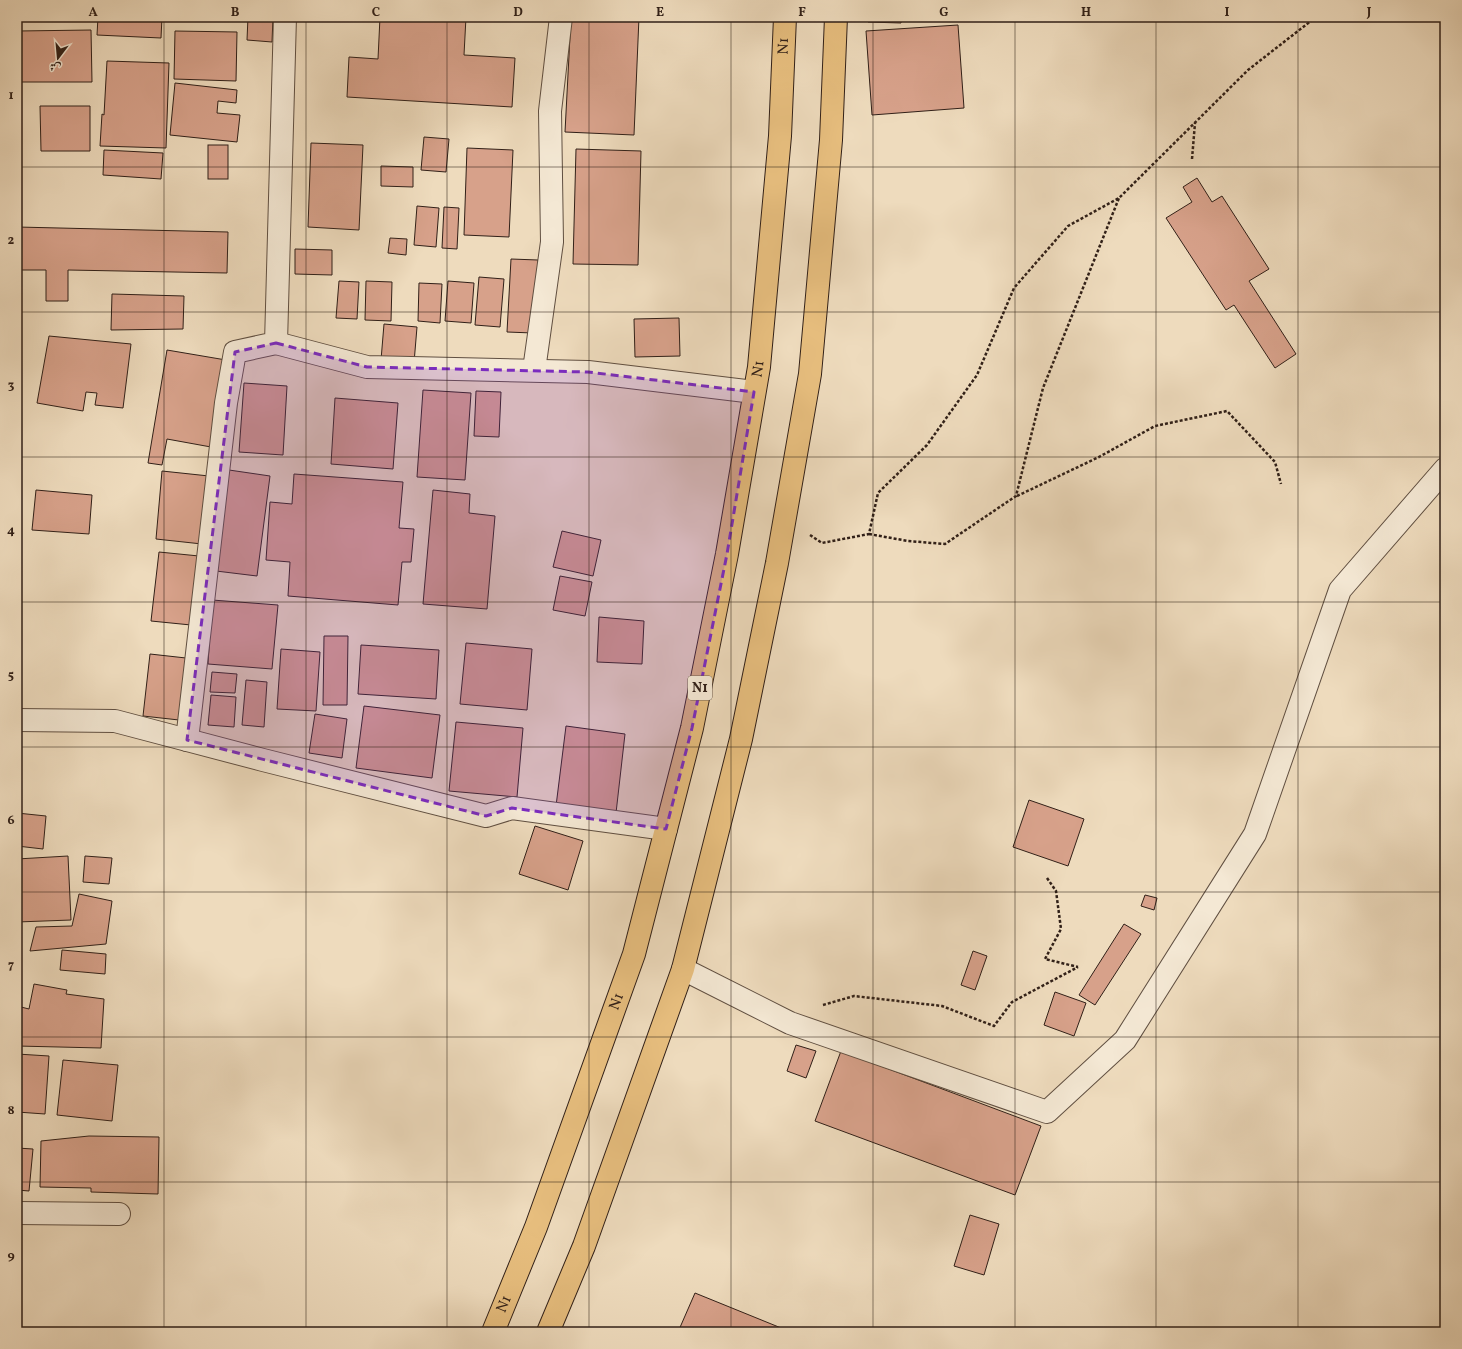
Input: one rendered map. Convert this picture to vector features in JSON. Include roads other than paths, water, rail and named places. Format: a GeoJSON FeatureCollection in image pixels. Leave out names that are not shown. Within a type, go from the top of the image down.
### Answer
{"type":"FeatureCollection","features":[{"type":"Feature","properties":{"kind":"highway","name":"N1"},"geometry":{"type":"LineString","coordinates":[[493,1332],[536,1227],[634,954],[693,720],[727,554],[759,366],[780,136],[785,17]]}},
{"type":"Feature","properties":{"kind":"highway"},"geometry":{"type":"LineString","coordinates":[[548,1332],[584,1246],[683,969],[742,739],[785,520],[810,374],[831,140],[836,17]]}},
{"type":"Feature","properties":{"kind":"street"},"geometry":{"type":"LineString","coordinates":[[276,343],[283,135],[285,17]]}},
{"type":"Feature","properties":{"kind":"street"},"geometry":{"type":"LineString","coordinates":[[534,370],[552,242],[550,111],[561,17]]}},
{"type":"Feature","properties":{"kind":"street"},"geometry":{"type":"LineString","coordinates":[[187,740],[226,403],[235,352],[276,343],[367,367],[588,372],[754,392]]}},
{"type":"Feature","properties":{"kind":"street"},"geometry":{"type":"LineString","coordinates":[[683,969],[790,1023],[1047,1112],[1125,1040],[1255,834],[1340,590],[1445,469]]}},
{"type":"Feature","properties":{"kind":"street"},"geometry":{"type":"LineString","coordinates":[[17,720],[115,721],[486,816],[512,808],[666,829]]}},
{"type":"Feature","properties":{"kind":"street"},"geometry":{"type":"LineString","coordinates":[[17,1213],[119,1214]]}}]}
